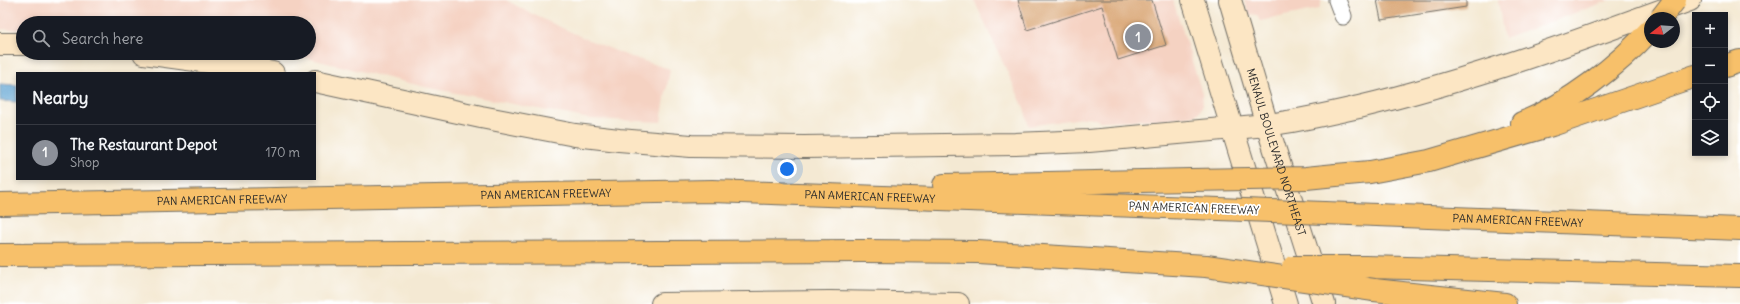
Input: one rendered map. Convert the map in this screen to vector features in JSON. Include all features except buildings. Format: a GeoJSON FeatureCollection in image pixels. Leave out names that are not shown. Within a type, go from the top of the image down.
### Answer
{"type":"FeatureCollection","features":[{"type":"Feature","properties":{"kind":"highway"},"geometry":{"type":"LineString","coordinates":[[1666,12],[1675,0]]}},
{"type":"Feature","properties":{"kind":"highway"},"geometry":{"type":"LineString","coordinates":[[1429,161],[1527,121],[1564,101],[1612,68],[1644,36]]}},
{"type":"Feature","properties":{"kind":"highway"},"geometry":{"type":"LineString","coordinates":[[1728,65],[1740,61]]}},
{"type":"Feature","properties":{"kind":"highway"},"geometry":{"type":"LineString","coordinates":[[712,191],[1306,178],[1377,171],[1429,161],[1552,124],[1692,77]]}},
{"type":"Feature","properties":{"kind":"highway","name":"PAN AMERICAN FREEWAY"},"geometry":{"type":"LineString","coordinates":[[0,204],[712,191],[1740,229]]}},
{"type":"Feature","properties":{"kind":"highway"},"geometry":{"type":"LineString","coordinates":[[0,255],[864,251],[978,252],[1206,266],[1740,276]]}},
{"type":"Feature","properties":{"kind":"highway"},"geometry":{"type":"LineString","coordinates":[[1206,266],[1374,290],[1505,304]]}},
{"type":"Feature","properties":{"kind":"main road"},"geometry":{"type":"LineString","coordinates":[[1193,0],[1286,304]]}},
{"type":"Feature","properties":{"kind":"main road","name":"MENAUL BOULEVARD NORTHEAST"},"geometry":{"type":"LineString","coordinates":[[1230,0],[1267,126],[1324,304]]}},
{"type":"Feature","properties":{"kind":"main road"},"geometry":{"type":"LineString","coordinates":[[316,81],[481,117],[575,135],[691,146],[804,147],[1015,144],[1089,141],[1232,130],[1296,121],[1426,90],[1523,60],[1690,0]]}},
{"type":"Feature","properties":{"kind":"main road"},"geometry":{"type":"LineString","coordinates":[[0,44],[16,44]]}},
{"type":"Feature","properties":{"kind":"main road"},"geometry":{"type":"LineString","coordinates":[[195,60],[268,72]]}},
{"type":"Feature","properties":{"kind":"main road"},"geometry":{"type":"LineString","coordinates":[[662,304],[822,302],[958,304]]}},
{"type":"Feature","properties":{"kind":"street"},"geometry":{"type":"LineString","coordinates":[[1337,0],[1343,16]]}},
{"type":"Feature","properties":{"kind":"shaded area"},"geometry":{"type":"Polygon","coordinates":[[[0,0],[506,0],[584,38],[628,56],[670,69],[661,122],[590,119],[425,87],[315,60],[316,16],[16,16],[16,30],[0,29],[0,0]]]}},
{"type":"Feature","properties":{"kind":"shaded area"},"geometry":{"type":"Polygon","coordinates":[[[974,0],[1173,0],[1202,93],[1203,104],[1200,111],[1195,115],[1168,119],[1100,121],[1089,117],[1029,126],[1024,108],[974,0]]]}},
{"type":"Feature","properties":{"kind":"shaded area"},"geometry":{"type":"Polygon","coordinates":[[[1244,0],[1322,0],[1319,9],[1260,21],[1257,15],[1249,14],[1244,0]]]}},
{"type":"Feature","properties":{"kind":"shaded area"},"geometry":{"type":"Polygon","coordinates":[[[1498,0],[1610,0],[1504,39],[1498,0]]]}},
{"type":"Feature","properties":{"kind":"water"},"geometry":{"type":"Polygon","coordinates":[[[0,84],[16,85],[16,102],[0,101],[0,84]]]}},
{"type":"Feature","properties":{"kind":"place","name":"The Restaurant Depot"},"geometry":{"type":"Point","coordinates":[1138,37]}}]}
